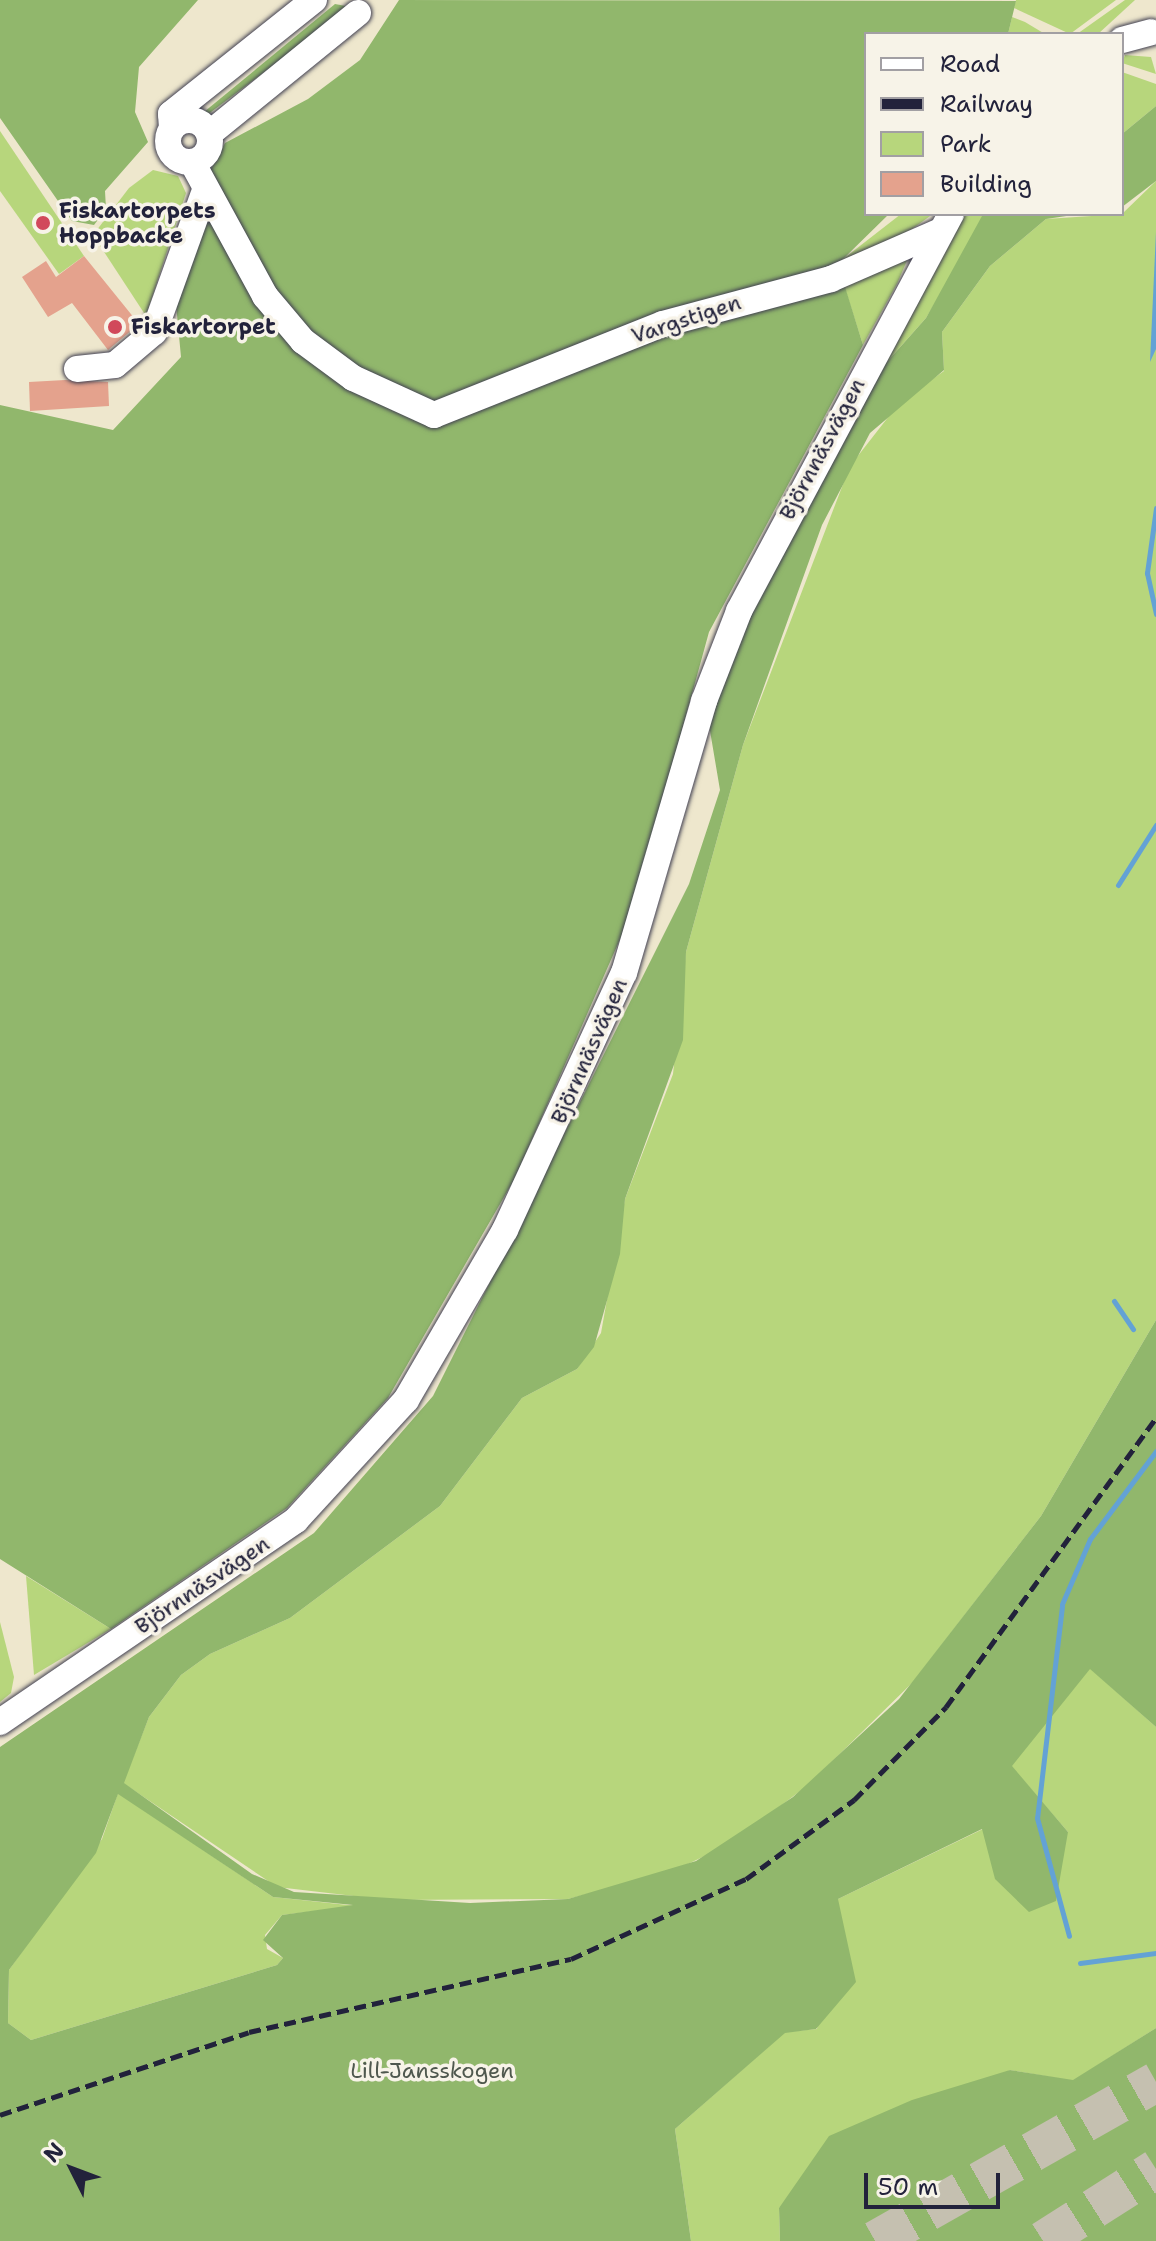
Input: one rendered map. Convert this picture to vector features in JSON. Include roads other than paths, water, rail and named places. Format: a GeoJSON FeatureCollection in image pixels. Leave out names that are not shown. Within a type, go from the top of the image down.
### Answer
{"type":"FeatureCollection","features":[{"type":"Feature","properties":{"kind":"street"},"geometry":{"type":"LineString","coordinates":[[77,369],[115,365],[154,332],[205,190],[192,162],[169,150],[171,114],[314,0]]}},
{"type":"Feature","properties":{"kind":"street"},"geometry":{"type":"LineString","coordinates":[[192,162],[207,152],[209,134],[358,13]]}},
{"type":"Feature","properties":{"kind":"street"},"geometry":{"type":"LineString","coordinates":[[1124,39],[1154,27]]}},
{"type":"Feature","properties":{"kind":"street"},"geometry":{"type":"LineString","coordinates":[[172,128],[195,121],[209,134]]}},
{"type":"Feature","properties":{"kind":"street","name":"Vargstigen"},"geometry":{"type":"LineString","coordinates":[[205,190],[265,296],[303,341],[353,378],[434,415],[663,324],[831,279],[946,222]]}},
{"type":"Feature","properties":{"kind":"street","name":"Björnnäsvägen"},"geometry":{"type":"LineString","coordinates":[[0,1722],[296,1520],[406,1400],[505,1230],[619,986],[739,611],[946,222]]}},
{"type":"Feature","properties":{"kind":"water"},"geometry":{"type":"Polygon","coordinates":[[[1156,232],[1156,349],[1150,362],[1156,232]]]}},
{"type":"Feature","properties":{"kind":"waterway"},"geometry":{"type":"LineString","coordinates":[[1156,508],[1147,573],[1156,614]]}},
{"type":"Feature","properties":{"kind":"waterway"},"geometry":{"type":"LineString","coordinates":[[1118,885],[1156,825]]}},
{"type":"Feature","properties":{"kind":"waterway"},"geometry":{"type":"LineString","coordinates":[[1114,1301],[1133,1329]]}},
{"type":"Feature","properties":{"kind":"waterway"},"geometry":{"type":"LineString","coordinates":[[1062,1604],[1090,1539],[1156,1451]]}},
{"type":"Feature","properties":{"kind":"waterway"},"geometry":{"type":"LineString","coordinates":[[1062,1606],[1037,1818],[1069,1936]]}},
{"type":"Feature","properties":{"kind":"waterway"},"geometry":{"type":"LineString","coordinates":[[1080,1963],[1156,1953]]}},
{"type":"Feature","properties":{"kind":"tunnel"},"geometry":{"type":"LineString","coordinates":[[875,2241],[1156,2082]]}},
{"type":"Feature","properties":{"kind":"tunnel"},"geometry":{"type":"LineString","coordinates":[[1043,2241],[1156,2169]]}},
{"type":"Feature","properties":{"kind":"railway"},"geometry":{"type":"LineString","coordinates":[[0,2115],[249,2032],[571,1959],[746,1879],[854,1800],[946,1707],[1156,1418]]}},
{"type":"Feature","properties":{"kind":"place","name":"Fiskartorpets Hoppbacke"},"geometry":{"type":"Point","coordinates":[43,223]}},
{"type":"Feature","properties":{"kind":"place","name":"Fiskartorpet"},"geometry":{"type":"Point","coordinates":[115,327]}},
{"type":"Feature","properties":{"kind":"park label","name":"Lill-Jansskogen"},"geometry":{"type":"Point","coordinates":[432,2071]}}]}
